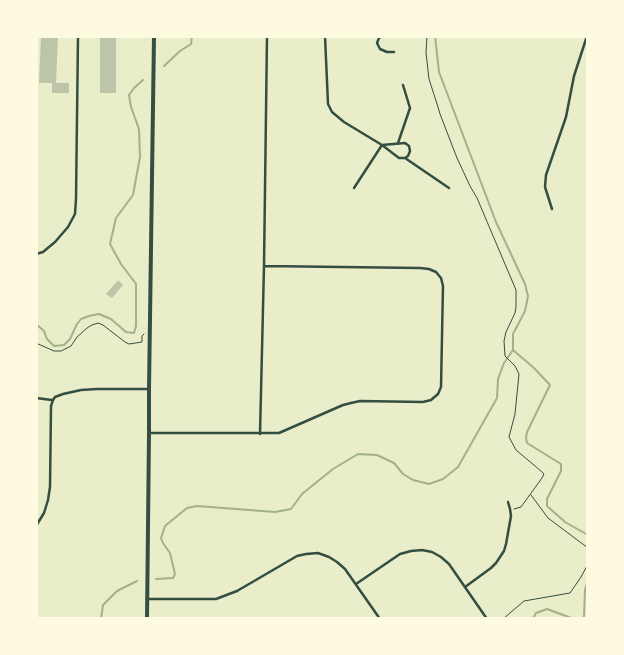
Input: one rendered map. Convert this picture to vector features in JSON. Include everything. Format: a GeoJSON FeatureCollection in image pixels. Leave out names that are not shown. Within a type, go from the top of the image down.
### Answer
{"type":"FeatureCollection","features":[{"type":"Feature","properties":{"kind":"main road"},"geometry":{"type":"LineString","coordinates":[[146,619],[154,36]]}},
{"type":"Feature","properties":{"kind":"street"},"geometry":{"type":"LineString","coordinates":[[36,254],[43,252],[55,242],[68,227],[74,214],[76,199],[78,36]]}},
{"type":"Feature","properties":{"kind":"street"},"geometry":{"type":"LineString","coordinates":[[260,434],[267,36]]}},
{"type":"Feature","properties":{"kind":"street"},"geometry":{"type":"LineString","coordinates":[[325,36],[328,104],[332,112],[344,122],[400,158],[405,158],[449,188]]}},
{"type":"Feature","properties":{"kind":"street"},"geometry":{"type":"LineString","coordinates":[[381,36],[378,38],[377,43],[380,49],[394,52]]}},
{"type":"Feature","properties":{"kind":"street"},"geometry":{"type":"LineString","coordinates":[[552,209],[546,187],[546,175],[566,117],[574,76],[587,36]]}},
{"type":"Feature","properties":{"kind":"street"},"geometry":{"type":"LineString","coordinates":[[398,143],[410,108],[403,85]]}},
{"type":"Feature","properties":{"kind":"street"},"geometry":{"type":"LineString","coordinates":[[354,188],[382,145],[405,143],[409,146],[410,150],[405,158]]}},
{"type":"Feature","properties":{"kind":"street"},"geometry":{"type":"LineString","coordinates":[[150,433],[260,434],[284,432],[342,405],[360,401],[423,402],[431,400],[438,394],[441,387],[443,286],[441,278],[436,272],[420,268],[264,266]]}},
{"type":"Feature","properties":{"kind":"street"},"geometry":{"type":"LineString","coordinates":[[36,526],[44,513],[50,487],[51,406],[55,397],[97,388],[149,389]]}},
{"type":"Feature","properties":{"kind":"street"},"geometry":{"type":"LineString","coordinates":[[36,398],[53,400]]}},
{"type":"Feature","properties":{"kind":"street"},"geometry":{"type":"LineString","coordinates":[[465,587],[491,568],[501,557],[506,544],[511,516],[508,502]]}},
{"type":"Feature","properties":{"kind":"street"},"geometry":{"type":"LineString","coordinates":[[356,584],[400,554],[422,550],[432,552],[442,557],[449,564],[487,619]]}},
{"type":"Feature","properties":{"kind":"street"},"geometry":{"type":"LineString","coordinates":[[147,599],[216,599],[237,591],[297,556],[318,554],[329,557],[346,569],[380,619]]}},
{"type":"Feature","properties":{"kind":"path"},"geometry":{"type":"LineString","coordinates":[[427,36],[426,53],[430,79],[440,114],[460,165],[477,198],[516,290],[515,313],[504,338],[505,357],[518,370],[519,379],[515,414],[509,434],[516,450],[544,474],[521,508],[510,509]]}},
{"type":"Feature","properties":{"kind":"path"},"geometry":{"type":"LineString","coordinates":[[36,343],[54,351],[61,351],[71,346],[87,328],[98,323],[129,344],[142,342],[143,334],[150,335]]}},
{"type":"Feature","properties":{"kind":"path"},"geometry":{"type":"LineString","coordinates":[[531,494],[548,518],[588,548]]}},
{"type":"Feature","properties":{"kind":"path"},"geometry":{"type":"LineString","coordinates":[[502,619],[524,601],[570,593],[588,564]]}},
{"type":"Feature","properties":{"kind":"building"},"geometry":{"type":"Polygon","coordinates":[[[41,36],[58,36],[56,83],[69,83],[69,93],[52,93],[52,83],[39,83],[41,36]]]}},
{"type":"Feature","properties":{"kind":"building"},"geometry":{"type":"Polygon","coordinates":[[[100,36],[116,36],[116,93],[100,93],[100,36]]]}},
{"type":"Feature","properties":{"kind":"building"},"geometry":{"type":"Polygon","coordinates":[[[118,280],[123,285],[112,298],[106,294],[118,280]]]}},
{"type":"Feature","properties":{"kind":"waterway"},"geometry":{"type":"LineString","coordinates":[[164,66],[180,51],[191,44],[192,36]]}},
{"type":"Feature","properties":{"kind":"waterway"},"geometry":{"type":"LineString","coordinates":[[435,36],[439,72],[496,222],[525,284],[528,296],[525,311],[513,334],[513,350],[550,385],[527,432],[527,443],[561,464],[561,471],[547,499],[547,506],[565,522],[588,535]]}},
{"type":"Feature","properties":{"kind":"waterway"},"geometry":{"type":"LineString","coordinates":[[36,324],[44,331],[47,339],[54,346],[64,345],[70,339],[81,319],[99,314],[111,319],[126,332],[134,333],[136,326],[136,284],[121,264],[110,244],[116,218],[133,195],[140,157],[139,129],[129,95],[143,80]]}},
{"type":"Feature","properties":{"kind":"waterway"},"geometry":{"type":"LineString","coordinates":[[156,579],[173,578],[175,574],[170,553],[161,538],[165,526],[187,508],[197,506],[275,512],[291,509],[302,494],[333,469],[358,454],[377,455],[394,463],[403,474],[413,480],[429,484],[443,479],[458,467],[497,398],[498,379],[504,363],[513,350]]}},
{"type":"Feature","properties":{"kind":"waterway"},"geometry":{"type":"LineString","coordinates":[[582,619],[584,616],[585,590],[588,579]]}},
{"type":"Feature","properties":{"kind":"waterway"},"geometry":{"type":"LineString","coordinates":[[101,619],[103,605],[117,591],[137,581]]}},
{"type":"Feature","properties":{"kind":"waterway"},"geometry":{"type":"LineString","coordinates":[[533,619],[536,613],[547,609],[574,619]]}}]}
